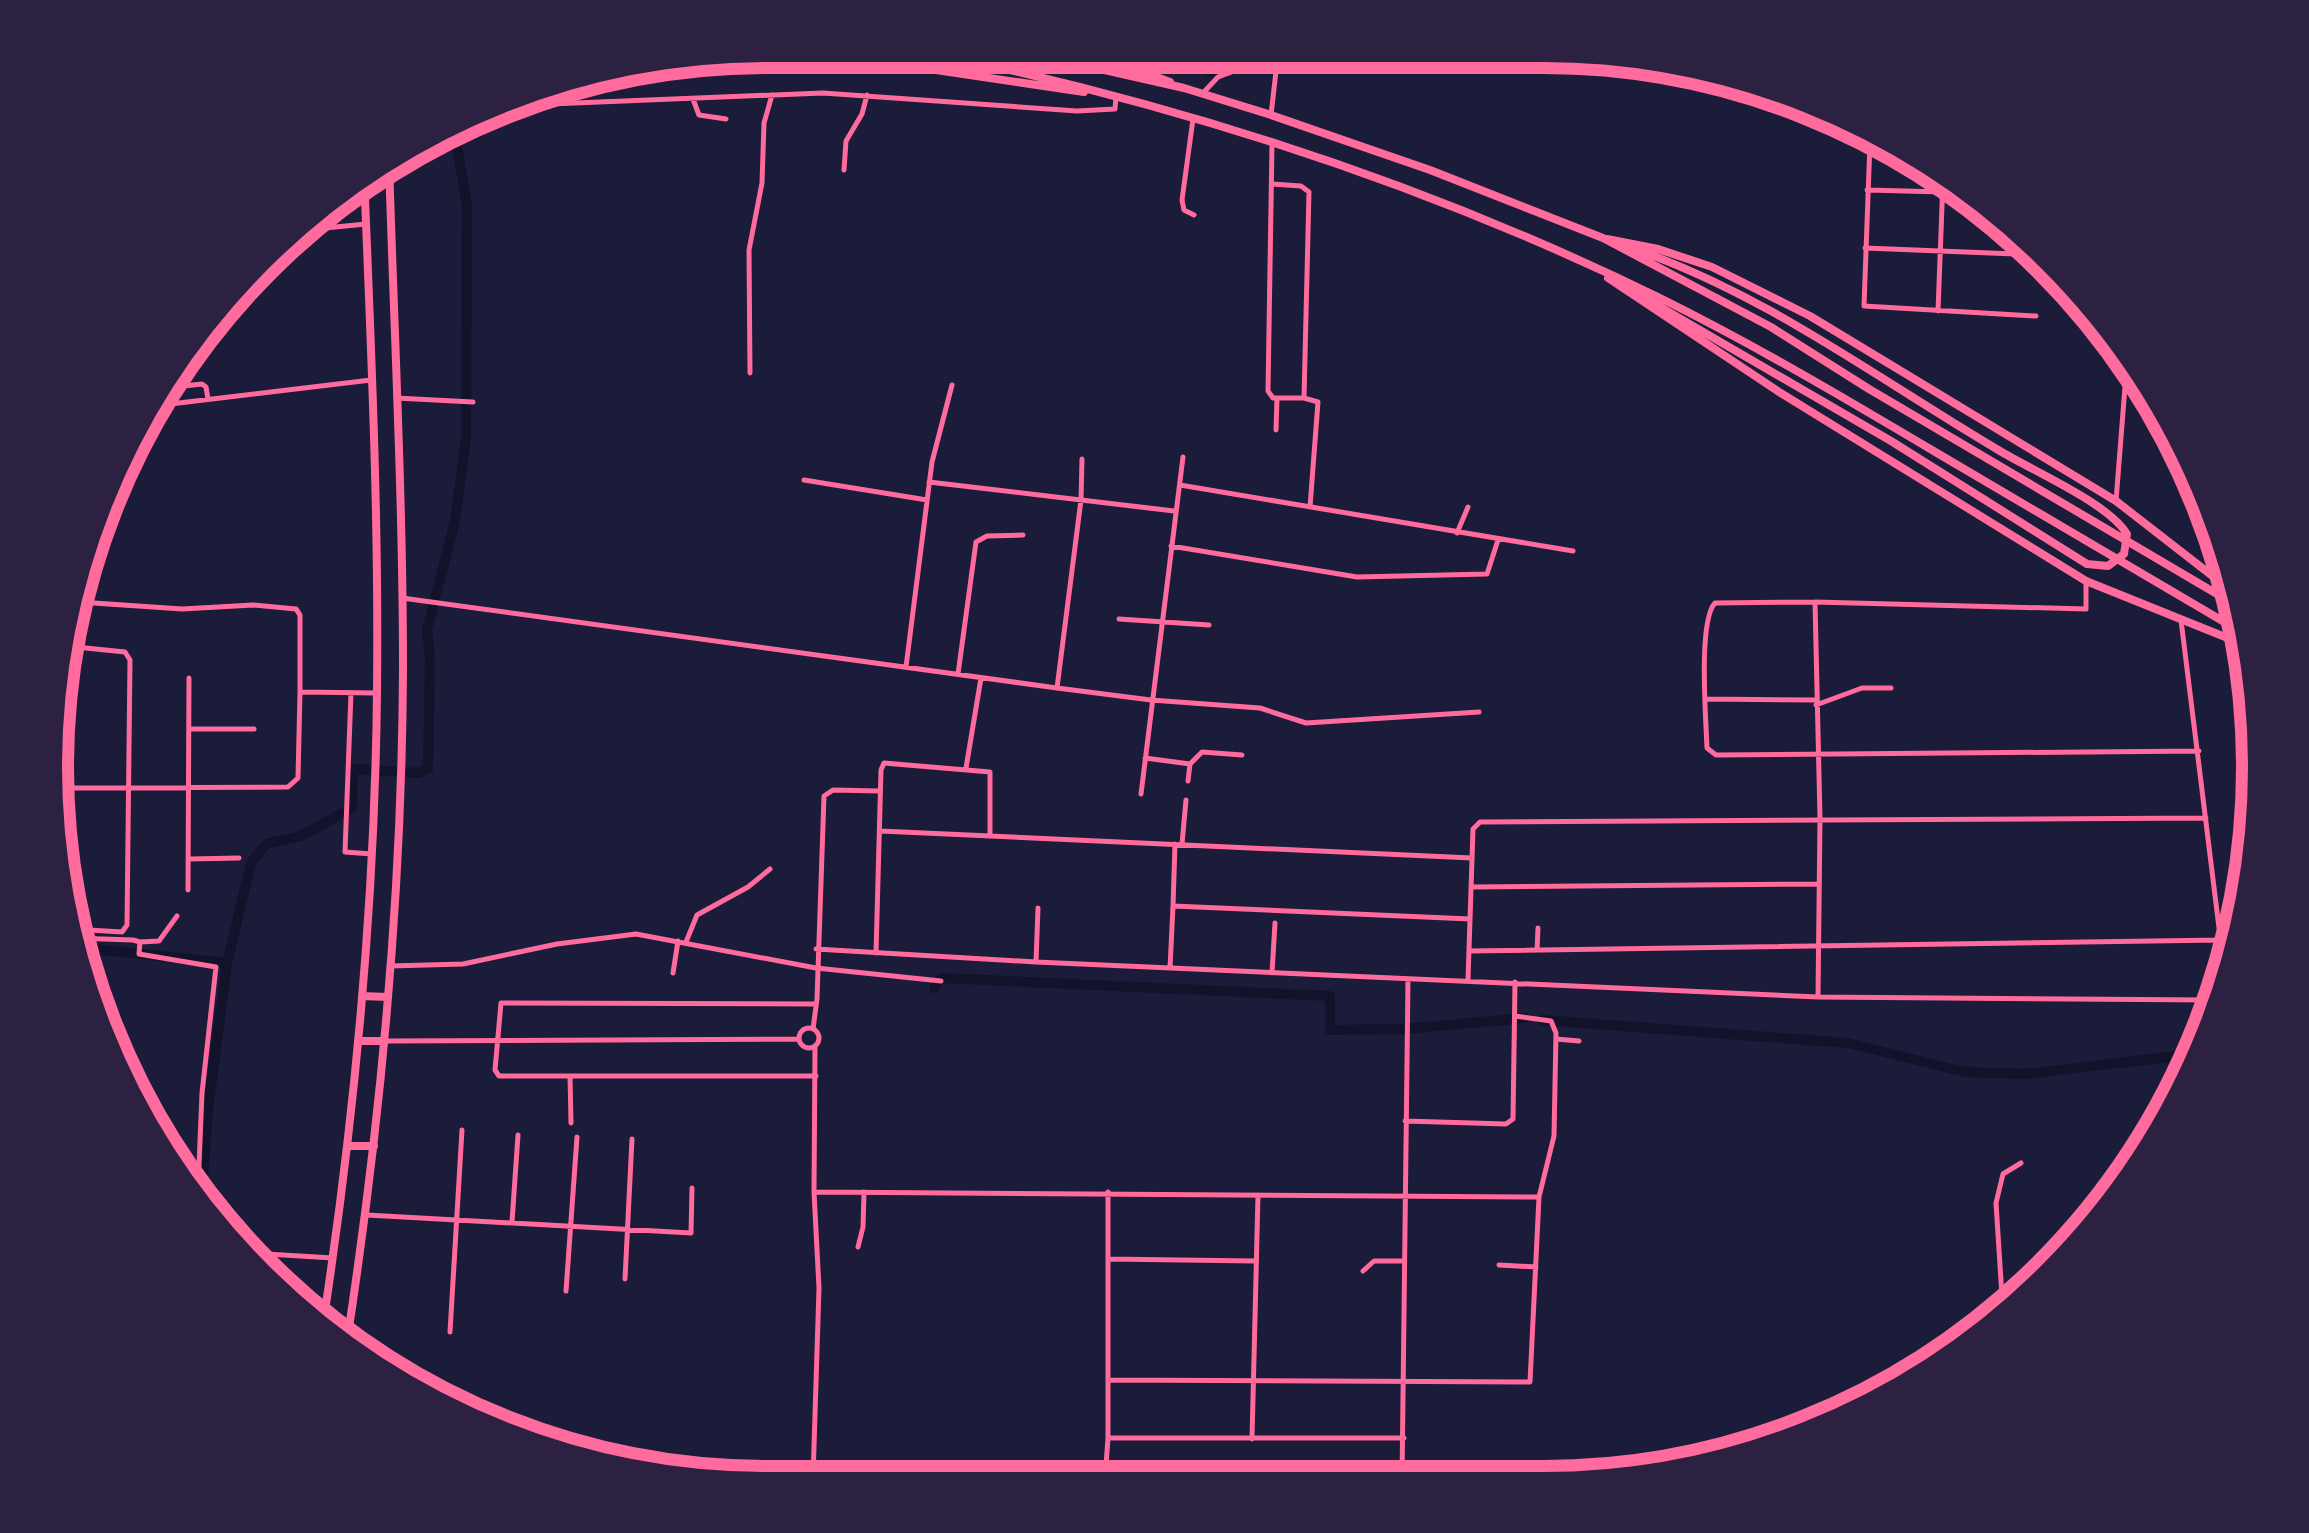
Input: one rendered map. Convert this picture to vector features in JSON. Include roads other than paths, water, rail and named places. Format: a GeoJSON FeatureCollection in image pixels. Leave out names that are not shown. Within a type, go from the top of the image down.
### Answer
{"type":"FeatureCollection","features":[{"type":"Feature","properties":{"kind":"main road"},"geometry":{"type":"LineString","coordinates":[[923,68],[1112,96]]}},
{"type":"Feature","properties":{"kind":"main road"},"geometry":{"type":"LineString","coordinates":[[994,68],[1112,96],[1272,144],[1454,206],[1588,264],[1746,343],[2227,624]]}},
{"type":"Feature","properties":{"kind":"main road"},"geometry":{"type":"LineString","coordinates":[[1096,68],[1184,88]]}},
{"type":"Feature","properties":{"kind":"main road"},"geometry":{"type":"LineString","coordinates":[[1137,68],[1184,88],[1430,170],[1669,261],[1761,302],[1998,450],[2111,515],[2126,534],[2124,554],[2108,566],[2087,564],[1891,441],[1588,264]]}},
{"type":"Feature","properties":{"kind":"main road"},"geometry":{"type":"LineString","coordinates":[[350,1328],[367,1215],[385,1041],[400,771],[402,598],[389,178]]}},
{"type":"Feature","properties":{"kind":"main road"},"geometry":{"type":"LineString","coordinates":[[325,1308],[358,1041],[375,770],[377,693],[365,195]]}},
{"type":"Feature","properties":{"kind":"main road"},"geometry":{"type":"LineString","coordinates":[[1603,238],[1680,255],[1810,316],[2116,501],[2216,578]]}},
{"type":"Feature","properties":{"kind":"main road"},"geometry":{"type":"LineString","coordinates":[[1603,238],[1771,327],[2220,596]]}},
{"type":"Feature","properties":{"kind":"main road"},"geometry":{"type":"LineString","coordinates":[[1588,264],[1779,392],[2086,581],[2230,639]]}},
{"type":"Feature","properties":{"kind":"main road"},"geometry":{"type":"LineString","coordinates":[[362,996],[388,997]]}},
{"type":"Feature","properties":{"kind":"main road"},"geometry":{"type":"LineString","coordinates":[[358,1041],[385,1041]]}},
{"type":"Feature","properties":{"kind":"main road"},"geometry":{"type":"LineString","coordinates":[[348,1146],[374,1146]]}},
{"type":"Feature","properties":{"kind":"street"},"geometry":{"type":"LineString","coordinates":[[1202,94],[1218,77],[1241,68]]}},
{"type":"Feature","properties":{"kind":"street"},"geometry":{"type":"LineString","coordinates":[[1270,114],[1276,68]]}},
{"type":"Feature","properties":{"kind":"street"},"geometry":{"type":"LineString","coordinates":[[750,373],[748,250],[760,196],[764,123],[772,95]]}},
{"type":"Feature","properties":{"kind":"street"},"geometry":{"type":"LineString","coordinates":[[844,170],[846,140],[862,114],[867,95]]}},
{"type":"Feature","properties":{"kind":"street"},"geometry":{"type":"LineString","coordinates":[[545,104],[867,95],[1076,112],[1115,109],[1112,96]]}},
{"type":"Feature","properties":{"kind":"street"},"geometry":{"type":"LineString","coordinates":[[693,98],[699,115],[726,119]]}},
{"type":"Feature","properties":{"kind":"street"},"geometry":{"type":"LineString","coordinates":[[1193,120],[1182,200],[1184,210],[1194,215]]}},
{"type":"Feature","properties":{"kind":"street"},"geometry":{"type":"LineString","coordinates":[[1272,144],[1268,391],[1277,398],[1304,398],[1319,405],[1310,507]]}},
{"type":"Feature","properties":{"kind":"street"},"geometry":{"type":"LineString","coordinates":[[1870,149],[1864,306],[2036,316]]}},
{"type":"Feature","properties":{"kind":"street"},"geometry":{"type":"LineString","coordinates":[[1272,184],[1301,186],[1309,192],[1304,398]]}},
{"type":"Feature","properties":{"kind":"street"},"geometry":{"type":"LineString","coordinates":[[1868,190],[1934,187]]}},
{"type":"Feature","properties":{"kind":"street"},"geometry":{"type":"LineString","coordinates":[[1938,311],[1943,194]]}},
{"type":"Feature","properties":{"kind":"street"},"geometry":{"type":"LineString","coordinates":[[321,228],[366,224]]}},
{"type":"Feature","properties":{"kind":"street"},"geometry":{"type":"LineString","coordinates":[[1865,248],[2017,254]]}},
{"type":"Feature","properties":{"kind":"street"},"geometry":{"type":"LineString","coordinates":[[169,404],[371,380]]}},
{"type":"Feature","properties":{"kind":"street"},"geometry":{"type":"LineString","coordinates":[[2116,501],[2125,380]]}},
{"type":"Feature","properties":{"kind":"street"},"geometry":{"type":"LineString","coordinates":[[180,386],[202,384],[208,399]]}},
{"type":"Feature","properties":{"kind":"street"},"geometry":{"type":"LineString","coordinates":[[906,667],[929,482],[952,385]]}},
{"type":"Feature","properties":{"kind":"street"},"geometry":{"type":"LineString","coordinates":[[396,398],[472,402]]}},
{"type":"Feature","properties":{"kind":"street"},"geometry":{"type":"LineString","coordinates":[[1276,430],[1277,398]]}},
{"type":"Feature","properties":{"kind":"street"},"geometry":{"type":"LineString","coordinates":[[1141,794],[1183,457]]}},
{"type":"Feature","properties":{"kind":"street"},"geometry":{"type":"LineString","coordinates":[[1057,688],[1081,500],[1082,459]]}},
{"type":"Feature","properties":{"kind":"street"},"geometry":{"type":"LineString","coordinates":[[804,480],[927,500]]}},
{"type":"Feature","properties":{"kind":"street"},"geometry":{"type":"LineString","coordinates":[[929,482],[1176,511]]}},
{"type":"Feature","properties":{"kind":"street"},"geometry":{"type":"LineString","coordinates":[[1180,485],[1573,551]]}},
{"type":"Feature","properties":{"kind":"street"},"geometry":{"type":"LineString","coordinates":[[1457,533],[1468,508]]}},
{"type":"Feature","properties":{"kind":"street"},"geometry":{"type":"LineString","coordinates":[[958,675],[976,542],[987,536],[1023,536]]}},
{"type":"Feature","properties":{"kind":"street"},"geometry":{"type":"LineString","coordinates":[[1171,546],[1357,578],[1460,577],[1488,574],[1498,540]]}},
{"type":"Feature","properties":{"kind":"street"},"geometry":{"type":"LineString","coordinates":[[2086,581],[2086,610],[1715,603],[1710,607],[1704,699],[1707,748],[1710,753],[1818,756],[2199,751]]}},
{"type":"Feature","properties":{"kind":"street"},"geometry":{"type":"LineString","coordinates":[[402,598],[1057,688],[1260,708],[1306,723],[1478,712]]}},
{"type":"Feature","properties":{"kind":"street"},"geometry":{"type":"LineString","coordinates":[[1815,602],[1820,818],[1818,997]]}},
{"type":"Feature","properties":{"kind":"street"},"geometry":{"type":"LineString","coordinates":[[70,788],[285,788],[298,778],[300,614],[296,608],[253,605],[182,609],[87,603]]}},
{"type":"Feature","properties":{"kind":"street"},"geometry":{"type":"LineString","coordinates":[[1118,618],[1209,624]]}},
{"type":"Feature","properties":{"kind":"street"},"geometry":{"type":"LineString","coordinates":[[2181,620],[2220,939]]}},
{"type":"Feature","properties":{"kind":"street"},"geometry":{"type":"LineString","coordinates":[[78,647],[112,649],[129,656],[125,930],[87,930]]}},
{"type":"Feature","properties":{"kind":"street"},"geometry":{"type":"LineString","coordinates":[[188,890],[190,678]]}},
{"type":"Feature","properties":{"kind":"street"},"geometry":{"type":"LineString","coordinates":[[966,768],[982,678]]}},
{"type":"Feature","properties":{"kind":"street"},"geometry":{"type":"LineString","coordinates":[[1704,699],[1816,702],[1862,688],[1892,688]]}},
{"type":"Feature","properties":{"kind":"street"},"geometry":{"type":"LineString","coordinates":[[300,692],[377,693]]}},
{"type":"Feature","properties":{"kind":"street"},"geometry":{"type":"LineString","coordinates":[[351,694],[345,852],[372,854]]}},
{"type":"Feature","properties":{"kind":"street"},"geometry":{"type":"LineString","coordinates":[[69,723],[69,814]]}},
{"type":"Feature","properties":{"kind":"street"},"geometry":{"type":"LineString","coordinates":[[190,729],[254,730]]}},
{"type":"Feature","properties":{"kind":"street"},"geometry":{"type":"LineString","coordinates":[[1188,780],[1190,764],[1202,752],[1242,755]]}},
{"type":"Feature","properties":{"kind":"street"},"geometry":{"type":"LineString","coordinates":[[1145,758],[1190,764]]}},
{"type":"Feature","properties":{"kind":"street"},"geometry":{"type":"LineString","coordinates":[[876,953],[884,763],[986,770],[991,775],[990,835]]}},
{"type":"Feature","properties":{"kind":"street"},"geometry":{"type":"LineString","coordinates":[[812,1029],[824,796],[833,790],[880,791]]}},
{"type":"Feature","properties":{"kind":"street"},"geometry":{"type":"LineString","coordinates":[[1170,968],[1186,800]]}},
{"type":"Feature","properties":{"kind":"street"},"geometry":{"type":"LineString","coordinates":[[1468,980],[1473,829],[1480,822],[2206,818]]}},
{"type":"Feature","properties":{"kind":"street"},"geometry":{"type":"LineString","coordinates":[[880,831],[1472,858]]}},
{"type":"Feature","properties":{"kind":"street"},"geometry":{"type":"LineString","coordinates":[[189,859],[239,858]]}},
{"type":"Feature","properties":{"kind":"street"},"geometry":{"type":"LineString","coordinates":[[673,973],[682,941],[697,915],[748,887],[770,869]]}},
{"type":"Feature","properties":{"kind":"street"},"geometry":{"type":"LineString","coordinates":[[1472,886],[1818,884]]}},
{"type":"Feature","properties":{"kind":"street"},"geometry":{"type":"LineString","coordinates":[[1173,906],[1470,919]]}},
{"type":"Feature","properties":{"kind":"street"},"geometry":{"type":"LineString","coordinates":[[1036,962],[1038,908]]}},
{"type":"Feature","properties":{"kind":"street"},"geometry":{"type":"LineString","coordinates":[[89,939],[159,941],[176,916]]}},
{"type":"Feature","properties":{"kind":"street"},"geometry":{"type":"LineString","coordinates":[[1272,973],[1275,923]]}},
{"type":"Feature","properties":{"kind":"street"},"geometry":{"type":"LineString","coordinates":[[1537,950],[1538,928]]}},
{"type":"Feature","properties":{"kind":"street"},"geometry":{"type":"LineString","coordinates":[[390,966],[464,964],[557,944],[636,934],[816,968],[941,981]]}},
{"type":"Feature","properties":{"kind":"street"},"geometry":{"type":"LineString","coordinates":[[1470,951],[2220,940]]}},
{"type":"Feature","properties":{"kind":"street"},"geometry":{"type":"LineString","coordinates":[[140,943],[138,954],[215,966],[217,970],[205,1059],[199,1174]]}},
{"type":"Feature","properties":{"kind":"street"},"geometry":{"type":"LineString","coordinates":[[816,949],[1818,997],[2201,1000]]}},
{"type":"Feature","properties":{"kind":"street"},"geometry":{"type":"LineString","coordinates":[[1403,1466],[1408,978]]}},
{"type":"Feature","properties":{"kind":"street"},"geometry":{"type":"LineString","coordinates":[[1405,1120],[1506,1124],[1513,1119],[1515,982]]}},
{"type":"Feature","properties":{"kind":"street"},"geometry":{"type":"LineString","coordinates":[[816,1004],[501,1003],[495,1070],[499,1076],[816,1076]]}},
{"type":"Feature","properties":{"kind":"street"},"geometry":{"type":"LineString","coordinates":[[1108,1380],[1530,1382],[1539,1197],[1554,1136],[1556,1027],[1551,1021],[1516,1016]]}},
{"type":"Feature","properties":{"kind":"street"},"geometry":{"type":"LineString","coordinates":[[799,1039],[803,1030],[812,1029]]}},
{"type":"Feature","properties":{"kind":"street"},"geometry":{"type":"LineString","coordinates":[[812,1029],[819,1037],[815,1047],[814,1192],[819,1288],[813,1466]]}},
{"type":"Feature","properties":{"kind":"street"},"geometry":{"type":"LineString","coordinates":[[385,1041],[799,1039]]}},
{"type":"Feature","properties":{"kind":"street"},"geometry":{"type":"LineString","coordinates":[[799,1039],[806,1048],[815,1047]]}},
{"type":"Feature","properties":{"kind":"street"},"geometry":{"type":"LineString","coordinates":[[1556,1040],[1579,1041]]}},
{"type":"Feature","properties":{"kind":"street"},"geometry":{"type":"LineString","coordinates":[[570,1075],[571,1123]]}},
{"type":"Feature","properties":{"kind":"street"},"geometry":{"type":"LineString","coordinates":[[450,1332],[462,1130]]}},
{"type":"Feature","properties":{"kind":"street"},"geometry":{"type":"LineString","coordinates":[[512,1223],[518,1135]]}},
{"type":"Feature","properties":{"kind":"street"},"geometry":{"type":"LineString","coordinates":[[566,1292],[576,1138]]}},
{"type":"Feature","properties":{"kind":"street"},"geometry":{"type":"LineString","coordinates":[[626,1279],[632,1139]]}},
{"type":"Feature","properties":{"kind":"street"},"geometry":{"type":"LineString","coordinates":[[2002,1293],[1996,1196],[2003,1174],[2021,1163]]}},
{"type":"Feature","properties":{"kind":"street"},"geometry":{"type":"LineString","coordinates":[[367,1215],[691,1233],[692,1188]]}},
{"type":"Feature","properties":{"kind":"street"},"geometry":{"type":"LineString","coordinates":[[814,1192],[1539,1197]]}},
{"type":"Feature","properties":{"kind":"street"},"geometry":{"type":"LineString","coordinates":[[858,1248],[864,1192]]}},
{"type":"Feature","properties":{"kind":"street"},"geometry":{"type":"LineString","coordinates":[[1105,1466],[1108,1192]]}},
{"type":"Feature","properties":{"kind":"street"},"geometry":{"type":"LineString","coordinates":[[1252,1439],[1258,1195]]}},
{"type":"Feature","properties":{"kind":"street"},"geometry":{"type":"LineString","coordinates":[[266,1255],[333,1258]]}},
{"type":"Feature","properties":{"kind":"street"},"geometry":{"type":"LineString","coordinates":[[1108,1258],[1256,1261]]}},
{"type":"Feature","properties":{"kind":"street"},"geometry":{"type":"LineString","coordinates":[[1363,1271],[1374,1262],[1403,1261]]}},
{"type":"Feature","properties":{"kind":"street"},"geometry":{"type":"LineString","coordinates":[[1499,1264],[1536,1267]]}},
{"type":"Feature","properties":{"kind":"street"},"geometry":{"type":"LineString","coordinates":[[1108,1438],[1404,1438]]}},
{"type":"Feature","properties":{"kind":"waterway"},"geometry":{"type":"LineString","coordinates":[[1210,72],[1222,68]]}},
{"type":"Feature","properties":{"kind":"waterway"},"geometry":{"type":"LineString","coordinates":[[203,1180],[227,963],[251,863],[266,844],[301,836],[352,808],[353,769],[419,773],[428,769],[427,630],[455,521],[466,439],[467,205],[459,139]]}},
{"type":"Feature","properties":{"kind":"waterway"},"geometry":{"type":"LineString","coordinates":[[92,949],[227,963]]}},
{"type":"Feature","properties":{"kind":"waterway"},"geometry":{"type":"LineString","coordinates":[[934,988],[941,978],[1330,996],[1330,1030],[1404,1029],[1525,1018]]}},
{"type":"Feature","properties":{"kind":"waterway"},"geometry":{"type":"LineString","coordinates":[[1542,1020],[1848,1043],[1965,1072],[2026,1074],[2178,1056]]}}]}
